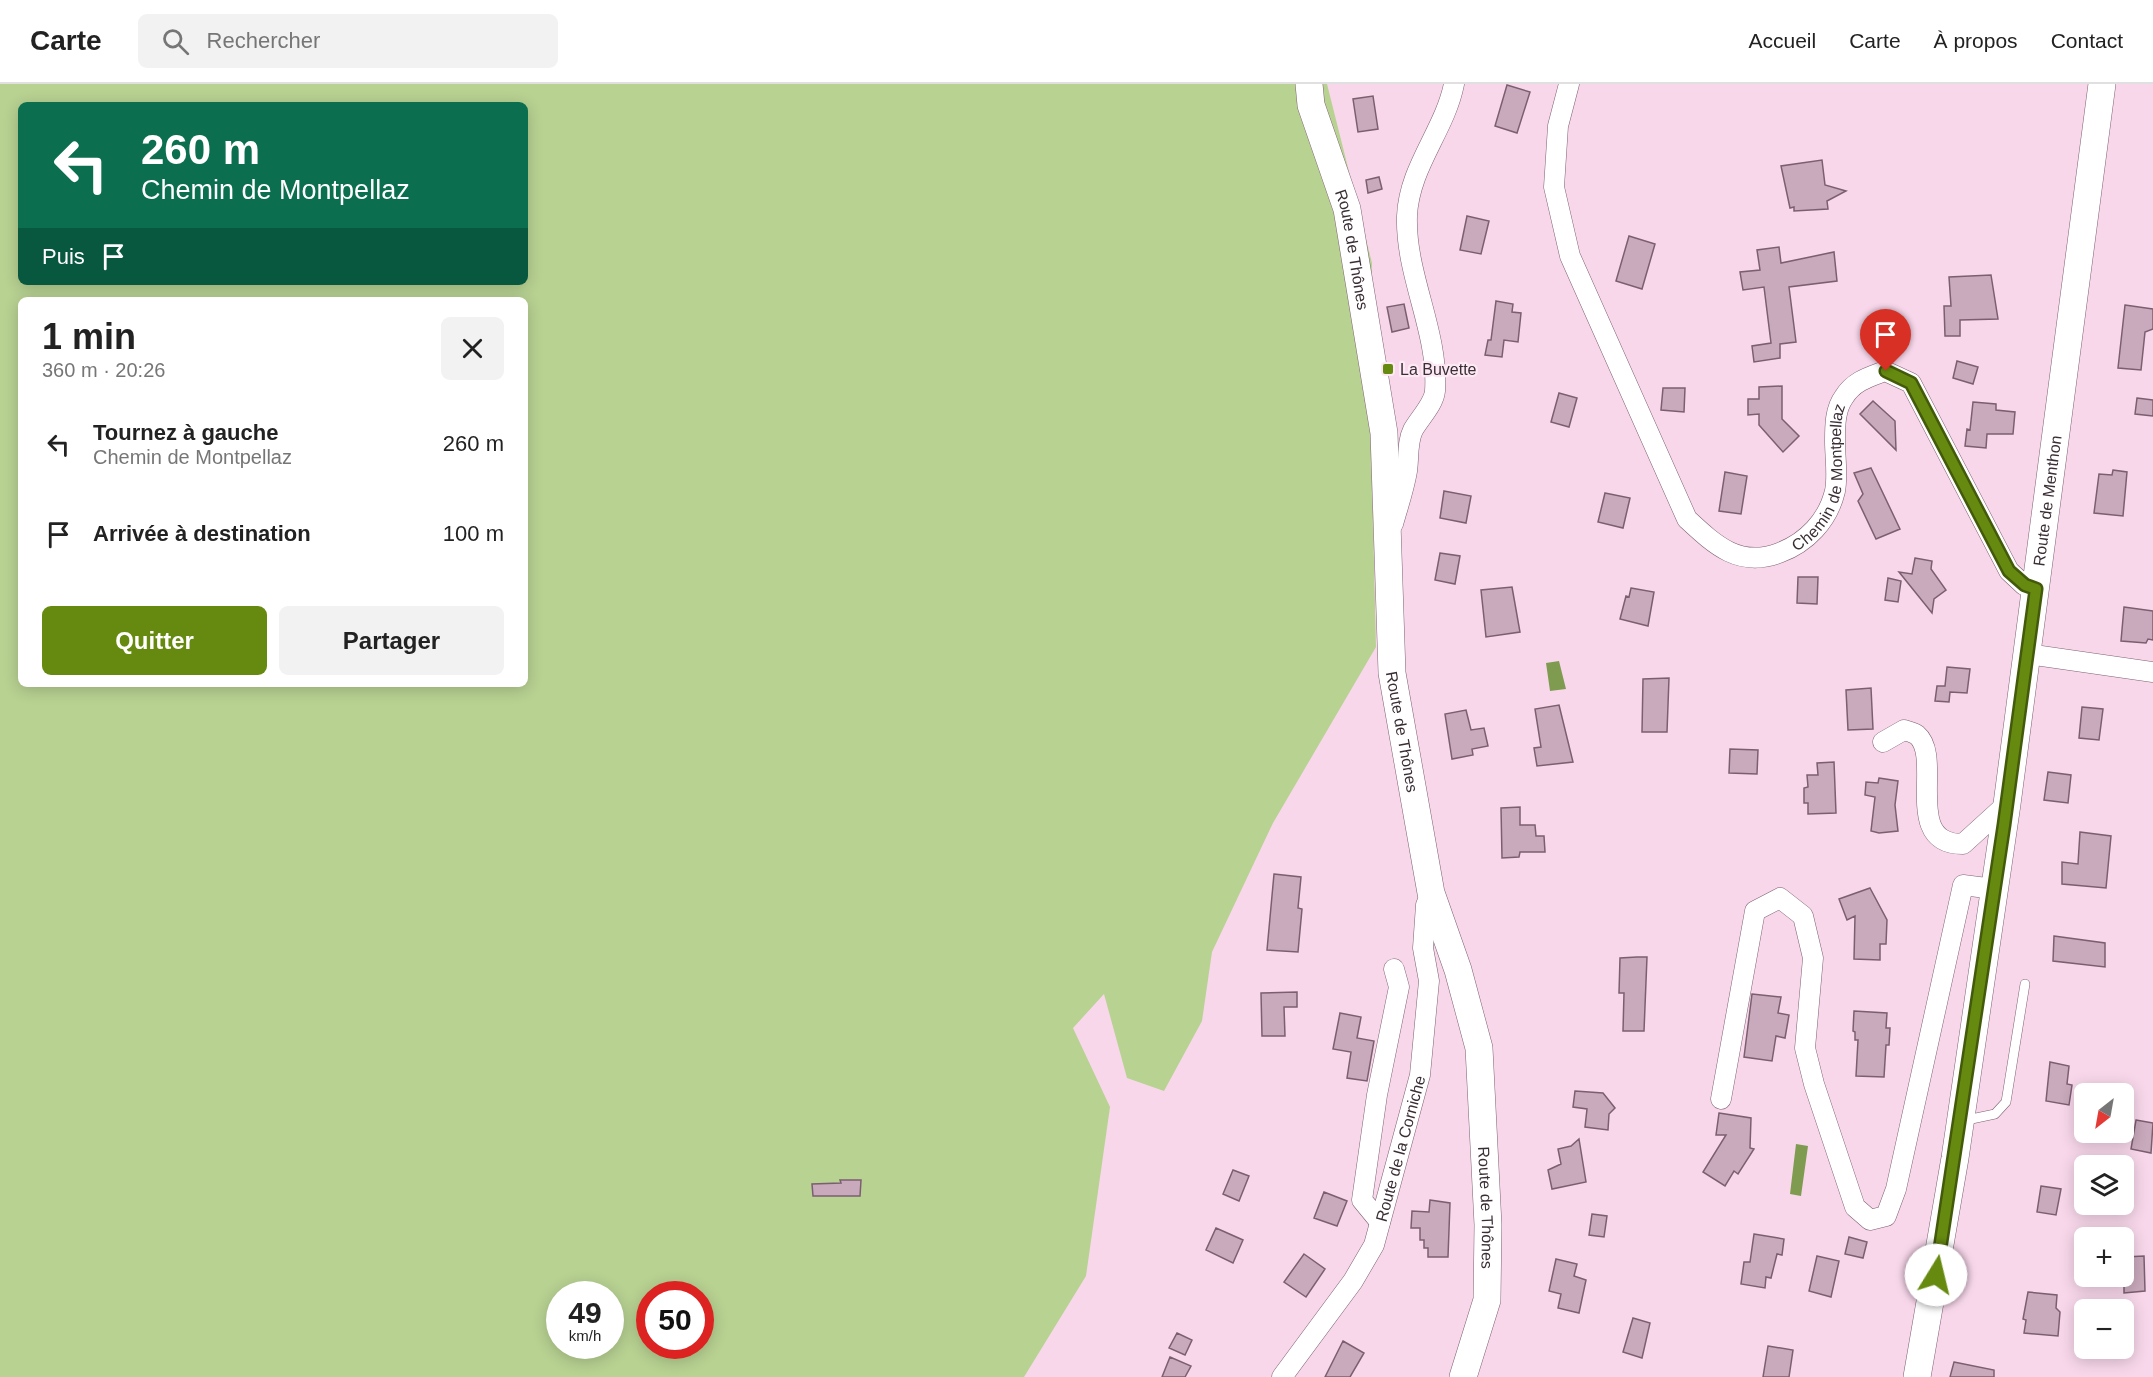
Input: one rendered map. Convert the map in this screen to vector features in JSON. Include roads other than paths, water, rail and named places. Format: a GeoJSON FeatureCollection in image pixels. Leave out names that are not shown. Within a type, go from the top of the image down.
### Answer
{"type":"FeatureCollection","features":[{"type":"Feature","properties":{"kind":"main road","name":"Route de Thônes"},"geometry":{"type":"LineString","coordinates":[[1309,84],[1311,105],[1347,209],[1382,421],[1392,673],[1431,893],[1458,970],[1479,1048],[1488,1225],[1487,1300],[1463,1377]]}},
{"type":"Feature","properties":{"kind":"main road","name":"Route de Menthon"},"geometry":{"type":"LineString","coordinates":[[1917,1377],[1960,1121],[2007,804],[2102,84]]}},
{"type":"Feature","properties":{"kind":"street"},"geometry":{"type":"LineString","coordinates":[[1388,544],[1407,473],[1412,433],[1436,394],[1433,360],[1408,245],[1407,215],[1412,188],[1426,148],[1450,103],[1454,84]]}},
{"type":"Feature","properties":{"kind":"street"},"geometry":{"type":"LineString","coordinates":[[1442,119],[1454,106],[1468,84]]}},
{"type":"Feature","properties":{"kind":"street","name":"Chemin de Montpellaz"},"geometry":{"type":"LineString","coordinates":[[1569,84],[1558,126],[1554,187],[1570,256],[1687,519],[1717,547],[1748,558],[1768,557],[1798,545],[1823,520],[1835,491],[1836,420],[1843,397],[1860,379],[1886,371],[1911,383],[2009,571],[2025,585],[2036,589]]}},
{"type":"Feature","properties":{"kind":"street"},"geometry":{"type":"LineString","coordinates":[[1382,421],[1412,433]]}},
{"type":"Feature","properties":{"kind":"street"},"geometry":{"type":"LineString","coordinates":[[2027,654],[2153,672]]}},
{"type":"Feature","properties":{"kind":"street"},"geometry":{"type":"LineString","coordinates":[[1883,742],[1904,729],[1917,735],[1923,746],[1927,811],[1934,832],[1950,844],[1963,844],[2007,804]]}},
{"type":"Feature","properties":{"kind":"street"},"geometry":{"type":"LineString","coordinates":[[1721,1099],[1755,911],[1780,898],[1803,916],[1813,958],[1805,1048],[1814,1084],[1855,1206],[1870,1220],[1886,1216],[1896,1190],[1963,885],[1994,889]]}},
{"type":"Feature","properties":{"kind":"street","name":"Route de la Corniche"},"geometry":{"type":"LineString","coordinates":[[1282,1377],[1353,1281],[1374,1245],[1420,1075],[1429,981],[1424,948],[1426,905],[1431,893]]}},
{"type":"Feature","properties":{"kind":"street"},"geometry":{"type":"LineString","coordinates":[[1380,1222],[1362,1200],[1377,1095],[1399,987],[1394,969]]}},
{"type":"Feature","properties":{"kind":"lane"},"geometry":{"type":"LineString","coordinates":[[1960,1121],[1995,1114],[2006,1102],[2025,984]]}},
{"type":"Feature","properties":{"kind":"place","name":"La Buvette"},"geometry":{"type":"Point","coordinates":[1388,369]}}]}
